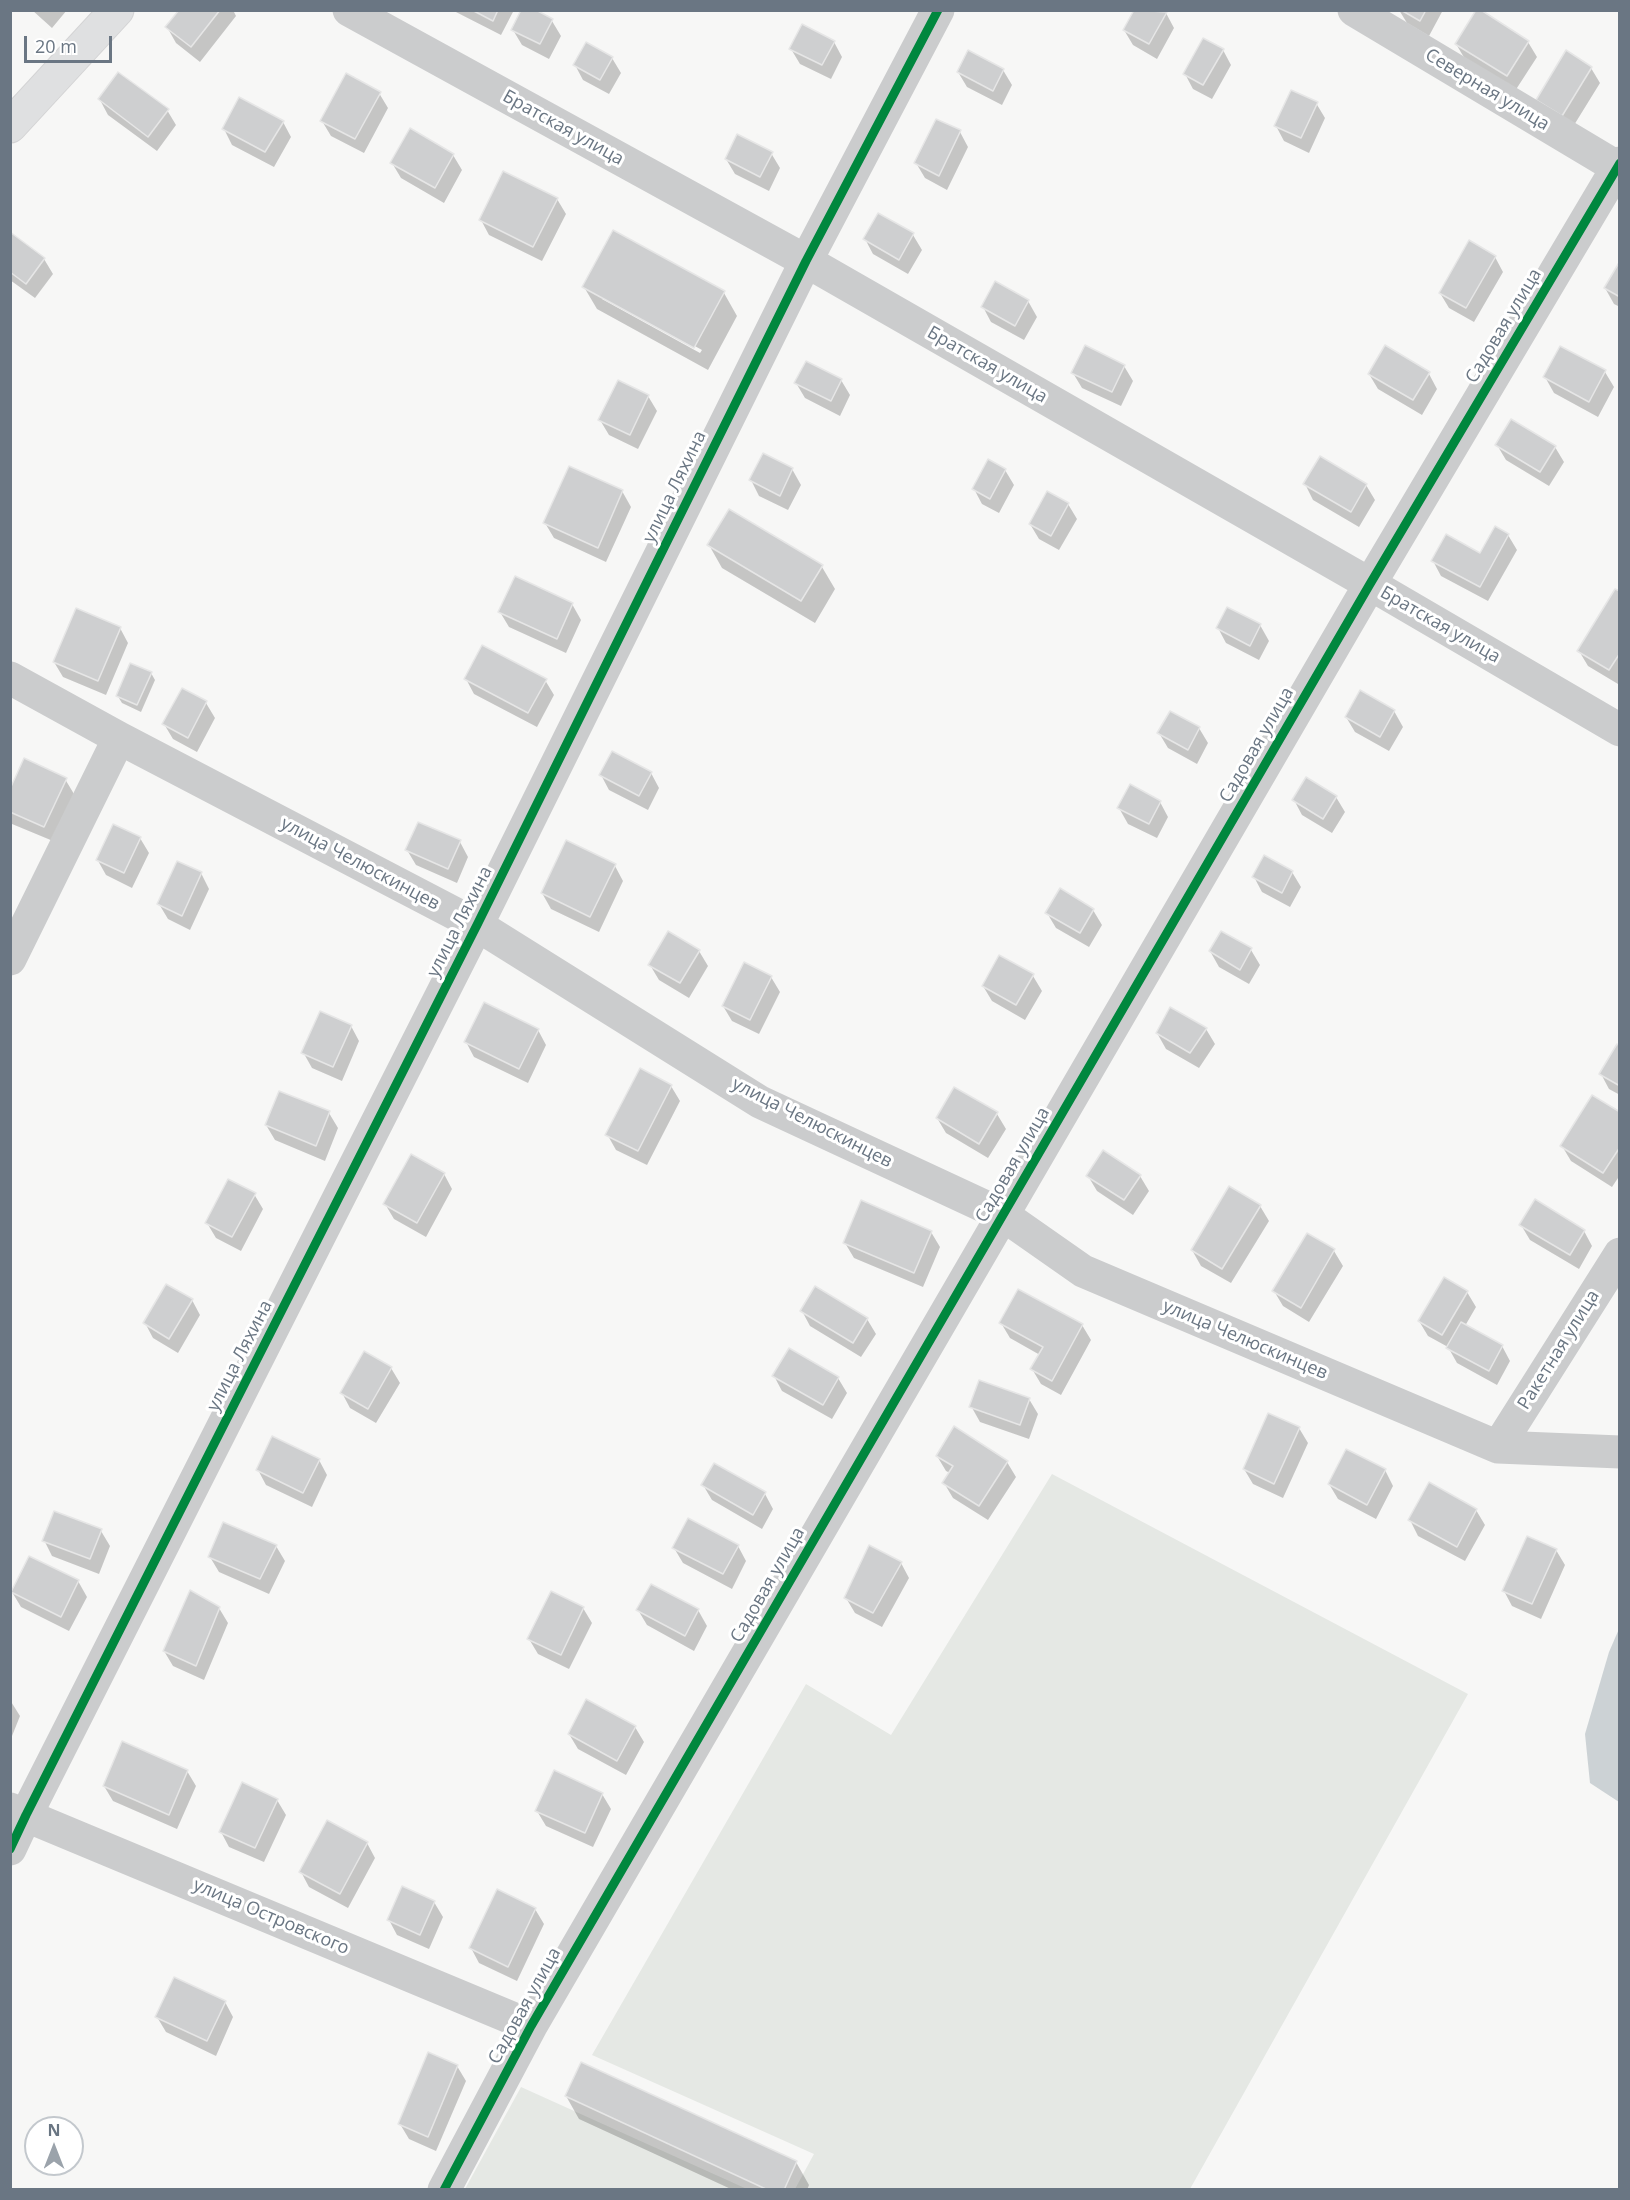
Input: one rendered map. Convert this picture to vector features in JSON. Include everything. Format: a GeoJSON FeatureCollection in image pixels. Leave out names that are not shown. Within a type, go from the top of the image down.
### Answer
{"type":"FeatureCollection","features":[{"type":"Feature","properties":{"kind":"main road"},"geometry":{"type":"LineString","coordinates":[[10,126],[117,10]]}},
{"type":"Feature","properties":{"kind":"street","name":"Братская улица"},"geometry":{"type":"LineString","coordinates":[[349,10],[806,261],[1620,730]]}},
{"type":"Feature","properties":{"kind":"street","name":"улица Ляхина"},"geometry":{"type":"LineString","coordinates":[[10,1849],[18,1812],[477,925],[806,261],[938,10]]}},
{"type":"Feature","properties":{"kind":"street","name":"Северная улица"},"geometry":{"type":"LineString","coordinates":[[1354,10],[1619,167]]}},
{"type":"Feature","properties":{"kind":"street","name":"Садовая улица"},"geometry":{"type":"LineString","coordinates":[[444,2190],[531,2026],[1370,584],[1619,167]]}},
{"type":"Feature","properties":{"kind":"street","name":"улица Челюскинцев"},"geometry":{"type":"LineString","coordinates":[[10,678],[119,738],[477,925],[760,1102],[1003,1215],[1083,1271],[1498,1447],[1620,1452]]}},
{"type":"Feature","properties":{"kind":"street"},"geometry":{"type":"LineString","coordinates":[[10,959],[119,738]]}},
{"type":"Feature","properties":{"kind":"street","name":"Ракетная улица"},"geometry":{"type":"LineString","coordinates":[[1498,1447],[1620,1254]]}},
{"type":"Feature","properties":{"kind":"street","name":"улица Островского"},"geometry":{"type":"LineString","coordinates":[[18,1812],[531,2026]]}},
{"type":"Feature","properties":{"kind":"shaded area"},"geometry":{"type":"Polygon","coordinates":[[[1052,1474],[1468,1694],[1190,2189],[795,2189],[814,2154],[592,2055],[806,1684],[891,1735],[1052,1474]]]}},
{"type":"Feature","properties":{"kind":"shaded area"},"geometry":{"type":"Polygon","coordinates":[[[1619,1629],[1619,1802],[1590,1783],[1585,1734],[1609,1652],[1619,1629]]]}},
{"type":"Feature","properties":{"kind":"shaded area"},"geometry":{"type":"Polygon","coordinates":[[[521,2087],[747,2189],[465,2189],[521,2087]]]}},
{"type":"Feature","properties":{"kind":"building"},"geometry":{"type":"Polygon","coordinates":[[[179,10],[220,10],[191,47],[165,27],[179,10]]]}},
{"type":"Feature","properties":{"kind":"building"},"geometry":{"type":"Polygon","coordinates":[[[472,10],[498,10],[493,21],[472,10]]]}},
{"type":"Feature","properties":{"kind":"building"},"geometry":{"type":"Polygon","coordinates":[[[521,10],[536,10],[553,19],[540,44],[511,30],[521,10]]]}},
{"type":"Feature","properties":{"kind":"building"},"geometry":{"type":"Polygon","coordinates":[[[1134,10],[1167,12],[1149,44],[1123,30],[1134,10]]]}},
{"type":"Feature","properties":{"kind":"building"},"geometry":{"type":"Polygon","coordinates":[[[1401,10],[1426,10],[1420,21],[1401,10]]]}},
{"type":"Feature","properties":{"kind":"building"},"geometry":{"type":"Polygon","coordinates":[[[1476,10],[1481,10],[1529,41],[1507,76],[1455,44],[1476,10]]]}},
{"type":"Feature","properties":{"kind":"building"},"geometry":{"type":"Polygon","coordinates":[[[802,24],[835,41],[822,65],[789,49],[802,24]]]}},
{"type":"Feature","properties":{"kind":"building"},"geometry":{"type":"Polygon","coordinates":[[[1203,38],[1224,49],[1203,85],[1183,74],[1203,38]]]}},
{"type":"Feature","properties":{"kind":"building"},"geometry":{"type":"Polygon","coordinates":[[[586,42],[613,57],[600,80],[573,65],[586,42]]]}},
{"type":"Feature","properties":{"kind":"building"},"geometry":{"type":"Polygon","coordinates":[[[968,50],[1004,69],[993,91],[957,72],[968,50]]]}},
{"type":"Feature","properties":{"kind":"building"},"geometry":{"type":"Polygon","coordinates":[[[1566,50],[1592,67],[1562,116],[1536,100],[1566,50]]]}},
{"type":"Feature","properties":{"kind":"building"},"geometry":{"type":"Polygon","coordinates":[[[118,72],[169,109],[148,137],[98,99],[118,72]]]}},
{"type":"Feature","properties":{"kind":"building"},"geometry":{"type":"Polygon","coordinates":[[[346,73],[381,92],[355,139],[320,121],[346,73]]]}},
{"type":"Feature","properties":{"kind":"building"},"geometry":{"type":"Polygon","coordinates":[[[1291,90],[1318,102],[1301,138],[1274,126],[1291,90]]]}},
{"type":"Feature","properties":{"kind":"building"},"geometry":{"type":"Polygon","coordinates":[[[239,97],[284,121],[265,152],[222,129],[239,97]]]}},
{"type":"Feature","properties":{"kind":"building"},"geometry":{"type":"Polygon","coordinates":[[[936,119],[961,130],[939,176],[914,163],[936,119]]]}},
{"type":"Feature","properties":{"kind":"building"},"geometry":{"type":"Polygon","coordinates":[[[410,128],[454,154],[435,188],[390,163],[410,128]]]}},
{"type":"Feature","properties":{"kind":"building"},"geometry":{"type":"Polygon","coordinates":[[[737,134],[773,152],[760,177],[725,159],[737,134]]]}},
{"type":"Feature","properties":{"kind":"building"},"geometry":{"type":"Polygon","coordinates":[[[503,171],[558,198],[533,247],[479,220],[503,171]]]}},
{"type":"Feature","properties":{"kind":"building"},"geometry":{"type":"Polygon","coordinates":[[[878,213],[914,233],[899,260],[863,239],[878,213]]]}},
{"type":"Feature","properties":{"kind":"building"},"geometry":{"type":"Polygon","coordinates":[[[613,230],[725,291],[694,348],[582,287],[613,230]]]}},
{"type":"Feature","properties":{"kind":"building"},"geometry":{"type":"Polygon","coordinates":[[[10,232],[45,258],[26,284],[10,272],[10,232]]]}},
{"type":"Feature","properties":{"kind":"building"},"geometry":{"type":"Polygon","coordinates":[[[1469,240],[1496,256],[1466,308],[1439,293],[1469,240]]]}},
{"type":"Feature","properties":{"kind":"building"},"geometry":{"type":"Polygon","coordinates":[[[1620,261],[1620,297],[1604,288],[1620,261]]]}},
{"type":"Feature","properties":{"kind":"building"},"geometry":{"type":"Polygon","coordinates":[[[995,281],[1029,300],[1015,326],[981,307],[995,281]]]}},
{"type":"Feature","properties":{"kind":"building"},"geometry":{"type":"Polygon","coordinates":[[[1085,345],[1125,365],[1112,392],[1071,373],[1085,345]]]}},
{"type":"Feature","properties":{"kind":"building"},"geometry":{"type":"Polygon","coordinates":[[[1385,345],[1430,372],[1413,400],[1368,374],[1385,345]]]}},
{"type":"Feature","properties":{"kind":"building"},"geometry":{"type":"Polygon","coordinates":[[[1560,346],[1606,370],[1589,402],[1543,377],[1560,346]]]}},
{"type":"Feature","properties":{"kind":"building"},"geometry":{"type":"Polygon","coordinates":[[[806,361],[842,379],[831,401],[794,383],[806,361]]]}},
{"type":"Feature","properties":{"kind":"building"},"geometry":{"type":"Polygon","coordinates":[[[618,380],[649,395],[630,435],[598,420],[618,380]]]}},
{"type":"Feature","properties":{"kind":"building"},"geometry":{"type":"Polygon","coordinates":[[[1511,419],[1556,446],[1540,472],[1495,445],[1511,419]]]}},
{"type":"Feature","properties":{"kind":"building"},"geometry":{"type":"Polygon","coordinates":[[[763,453],[793,468],[780,496],[749,480],[763,453]]]}},
{"type":"Feature","properties":{"kind":"building"},"geometry":{"type":"Polygon","coordinates":[[[1320,456],[1367,484],[1351,512],[1303,484],[1320,456]]]}},
{"type":"Feature","properties":{"kind":"building"},"geometry":{"type":"Polygon","coordinates":[[[988,459],[1006,469],[990,499],[972,489],[988,459]]]}},
{"type":"Feature","properties":{"kind":"building"},"geometry":{"type":"Polygon","coordinates":[[[569,466],[623,490],[598,548],[543,523],[569,466]]]}},
{"type":"Feature","properties":{"kind":"building"},"geometry":{"type":"Polygon","coordinates":[[[1047,491],[1069,503],[1051,536],[1029,524],[1047,491]]]}},
{"type":"Feature","properties":{"kind":"building"},"geometry":{"type":"Polygon","coordinates":[[[729,509],[823,565],[801,601],[707,545],[729,509]]]}},
{"type":"Feature","properties":{"kind":"building"},"geometry":{"type":"Polygon","coordinates":[[[1495,526],[1509,534],[1480,587],[1431,561],[1446,534],[1480,553],[1495,526]]]}},
{"type":"Feature","properties":{"kind":"building"},"geometry":{"type":"Polygon","coordinates":[[[515,576],[573,603],[557,639],[498,612],[515,576]]]}},
{"type":"Feature","properties":{"kind":"building"},"geometry":{"type":"Polygon","coordinates":[[[1615,589],[1620,591],[1620,653],[1609,670],[1577,651],[1615,589]]]}},
{"type":"Feature","properties":{"kind":"building"},"geometry":{"type":"Polygon","coordinates":[[[1227,607],[1261,624],[1250,646],[1216,628],[1227,607]]]}},
{"type":"Feature","properties":{"kind":"building"},"geometry":{"type":"Polygon","coordinates":[[[76,608],[121,627],[98,681],[53,662],[76,608]]]}},
{"type":"Feature","properties":{"kind":"building"},"geometry":{"type":"Polygon","coordinates":[[[482,645],[547,679],[528,713],[464,679],[482,645]]]}},
{"type":"Feature","properties":{"kind":"building"},"geometry":{"type":"Polygon","coordinates":[[[130,663],[152,672],[137,705],[116,696],[130,663]]]}},
{"type":"Feature","properties":{"kind":"building"},"geometry":{"type":"Polygon","coordinates":[[[182,688],[207,701],[188,738],[162,724],[182,688]]]}},
{"type":"Feature","properties":{"kind":"building"},"geometry":{"type":"Polygon","coordinates":[[[1360,690],[1395,710],[1380,737],[1345,717],[1360,690]]]}},
{"type":"Feature","properties":{"kind":"building"},"geometry":{"type":"Polygon","coordinates":[[[1170,711],[1200,727],[1188,750],[1157,733],[1170,711]]]}},
{"type":"Feature","properties":{"kind":"building"},"geometry":{"type":"Polygon","coordinates":[[[612,751],[652,772],[639,796],[599,775],[612,751]]]}},
{"type":"Feature","properties":{"kind":"building"},"geometry":{"type":"Polygon","coordinates":[[[24,758],[67,778],[44,827],[10,812],[10,789],[24,758]]]}},
{"type":"Feature","properties":{"kind":"building"},"geometry":{"type":"Polygon","coordinates":[[[1306,777],[1337,796],[1323,819],[1292,800],[1306,777]]]}},
{"type":"Feature","properties":{"kind":"building"},"geometry":{"type":"Polygon","coordinates":[[[1130,784],[1161,801],[1149,824],[1117,808],[1130,784]]]}},
{"type":"Feature","properties":{"kind":"building"},"geometry":{"type":"Polygon","coordinates":[[[418,822],[461,840],[448,869],[405,850],[418,822]]]}},
{"type":"Feature","properties":{"kind":"building"},"geometry":{"type":"Polygon","coordinates":[[[113,824],[141,837],[124,873],[96,860],[113,824]]]}},
{"type":"Feature","properties":{"kind":"building"},"geometry":{"type":"Polygon","coordinates":[[[566,840],[616,864],[590,917],[541,893],[566,840]]]}},
{"type":"Feature","properties":{"kind":"building"},"geometry":{"type":"Polygon","coordinates":[[[1264,855],[1293,871],[1282,893],[1252,877],[1264,855]]]}},
{"type":"Feature","properties":{"kind":"building"},"geometry":{"type":"Polygon","coordinates":[[[177,861],[202,872],[182,916],[157,904],[177,861]]]}},
{"type":"Feature","properties":{"kind":"building"},"geometry":{"type":"Polygon","coordinates":[[[1060,888],[1094,909],[1080,933],[1045,913],[1060,888]]]}},
{"type":"Feature","properties":{"kind":"building"},"geometry":{"type":"Polygon","coordinates":[[[668,931],[700,950],[680,983],[648,965],[668,931]]]}},
{"type":"Feature","properties":{"kind":"building"},"geometry":{"type":"Polygon","coordinates":[[[1221,931],[1252,948],[1240,970],[1209,951],[1221,931]]]}},
{"type":"Feature","properties":{"kind":"building"},"geometry":{"type":"Polygon","coordinates":[[[999,955],[1034,974],[1016,1005],[982,986],[999,955]]]}},
{"type":"Feature","properties":{"kind":"building"},"geometry":{"type":"Polygon","coordinates":[[[744,962],[772,976],[750,1020],[722,1006],[744,962]]]}},
{"type":"Feature","properties":{"kind":"building"},"geometry":{"type":"Polygon","coordinates":[[[484,1002],[539,1029],[519,1069],[464,1042],[484,1002]]]}},
{"type":"Feature","properties":{"kind":"building"},"geometry":{"type":"Polygon","coordinates":[[[1170,1007],[1207,1028],[1190,1053],[1156,1033],[1170,1007]]]}},
{"type":"Feature","properties":{"kind":"building"},"geometry":{"type":"Polygon","coordinates":[[[320,1011],[352,1025],[333,1067],[301,1053],[320,1011]]]}},
{"type":"Feature","properties":{"kind":"building"},"geometry":{"type":"Polygon","coordinates":[[[1617,1044],[1620,1046],[1620,1086],[1599,1074],[1617,1044]]]}},
{"type":"Feature","properties":{"kind":"building"},"geometry":{"type":"Polygon","coordinates":[[[640,1068],[672,1085],[638,1151],[605,1135],[640,1068]]]}},
{"type":"Feature","properties":{"kind":"building"},"geometry":{"type":"Polygon","coordinates":[[[954,1087],[998,1112],[979,1144],[936,1118],[954,1087]]]}},
{"type":"Feature","properties":{"kind":"building"},"geometry":{"type":"Polygon","coordinates":[[[279,1091],[330,1111],[316,1146],[265,1125],[279,1091]]]}},
{"type":"Feature","properties":{"kind":"building"},"geometry":{"type":"Polygon","coordinates":[[[1592,1095],[1620,1112],[1620,1147],[1603,1173],[1560,1146],[1592,1095]]]}},
{"type":"Feature","properties":{"kind":"building"},"geometry":{"type":"Polygon","coordinates":[[[1103,1150],[1141,1175],[1124,1200],[1086,1176],[1103,1150]]]}},
{"type":"Feature","properties":{"kind":"building"},"geometry":{"type":"Polygon","coordinates":[[[411,1154],[445,1173],[417,1223],[383,1204],[411,1154]]]}},
{"type":"Feature","properties":{"kind":"building"},"geometry":{"type":"Polygon","coordinates":[[[228,1179],[256,1193],[232,1237],[205,1223],[228,1179]]]}},
{"type":"Feature","properties":{"kind":"building"},"geometry":{"type":"Polygon","coordinates":[[[1229,1186],[1261,1205],[1222,1269],[1191,1250],[1229,1186]]]}},
{"type":"Feature","properties":{"kind":"building"},"geometry":{"type":"Polygon","coordinates":[[[1535,1199],[1585,1230],[1570,1255],[1519,1225],[1535,1199]]]}},
{"type":"Feature","properties":{"kind":"building"},"geometry":{"type":"Polygon","coordinates":[[[861,1200],[932,1231],[914,1273],[843,1243],[861,1200]]]}},
{"type":"Feature","properties":{"kind":"building"},"geometry":{"type":"Polygon","coordinates":[[[1307,1233],[1335,1249],[1301,1308],[1272,1291],[1307,1233]]]}},
{"type":"Feature","properties":{"kind":"building"},"geometry":{"type":"Polygon","coordinates":[[[1444,1277],[1468,1291],[1442,1335],[1418,1321],[1444,1277]]]}},
{"type":"Feature","properties":{"kind":"building"},"geometry":{"type":"Polygon","coordinates":[[[166,1284],[193,1299],[169,1339],[143,1323],[166,1284]]]}},
{"type":"Feature","properties":{"kind":"building"},"geometry":{"type":"Polygon","coordinates":[[[815,1286],[868,1318],[853,1343],[800,1311],[815,1286]]]}},
{"type":"Feature","properties":{"kind":"building"},"geometry":{"type":"Polygon","coordinates":[[[1018,1289],[1083,1324],[1052,1381],[1030,1369],[1043,1347],[999,1323],[1018,1289]]]}},
{"type":"Feature","properties":{"kind":"building"},"geometry":{"type":"Polygon","coordinates":[[[1461,1322],[1503,1345],[1489,1371],[1446,1348],[1461,1322]]]}},
{"type":"Feature","properties":{"kind":"building"},"geometry":{"type":"Polygon","coordinates":[[[789,1348],[839,1377],[823,1405],[772,1376],[789,1348]]]}},
{"type":"Feature","properties":{"kind":"building"},"geometry":{"type":"Polygon","coordinates":[[[364,1351],[392,1367],[368,1409],[340,1393],[364,1351]]]}},
{"type":"Feature","properties":{"kind":"building"},"geometry":{"type":"Polygon","coordinates":[[[979,1380],[1030,1398],[1020,1425],[969,1407],[979,1380]]]}},
{"type":"Feature","properties":{"kind":"building"},"geometry":{"type":"Polygon","coordinates":[[[1268,1413],[1300,1427],[1274,1484],[1243,1469],[1268,1413]]]}},
{"type":"Feature","properties":{"kind":"building"},"geometry":{"type":"Polygon","coordinates":[[[954,1426],[1008,1461],[979,1506],[942,1483],[953,1466],[936,1456],[954,1426]]]}},
{"type":"Feature","properties":{"kind":"building"},"geometry":{"type":"Polygon","coordinates":[[[272,1436],[320,1459],[303,1493],[256,1470],[272,1436]]]}},
{"type":"Feature","properties":{"kind":"building"},"geometry":{"type":"Polygon","coordinates":[[[1346,1449],[1386,1469],[1367,1505],[1328,1484],[1346,1449]]]}},
{"type":"Feature","properties":{"kind":"building"},"geometry":{"type":"Polygon","coordinates":[[[714,1463],[766,1492],[753,1515],[701,1485],[714,1463]]]}},
{"type":"Feature","properties":{"kind":"building"},"geometry":{"type":"Polygon","coordinates":[[[1429,1482],[1477,1509],[1457,1547],[1408,1520],[1429,1482]]]}},
{"type":"Feature","properties":{"kind":"building"},"geometry":{"type":"Polygon","coordinates":[[[54,1511],[102,1529],[90,1559],[42,1541],[54,1511]]]}},
{"type":"Feature","properties":{"kind":"building"},"geometry":{"type":"Polygon","coordinates":[[[688,1518],[739,1545],[723,1574],[672,1548],[688,1518]]]}},
{"type":"Feature","properties":{"kind":"building"},"geometry":{"type":"Polygon","coordinates":[[[223,1522],[277,1545],[260,1579],[208,1557],[223,1522]]]}},
{"type":"Feature","properties":{"kind":"building"},"geometry":{"type":"Polygon","coordinates":[[[1527,1536],[1557,1549],[1532,1604],[1502,1591],[1527,1536]]]}},
{"type":"Feature","properties":{"kind":"building"},"geometry":{"type":"Polygon","coordinates":[[[869,1545],[902,1562],[873,1613],[844,1598],[869,1545]]]}},
{"type":"Feature","properties":{"kind":"building"},"geometry":{"type":"Polygon","coordinates":[[[29,1556],[79,1580],[61,1617],[11,1592],[29,1556]]]}},
{"type":"Feature","properties":{"kind":"building"},"geometry":{"type":"Polygon","coordinates":[[[651,1584],[699,1609],[685,1636],[636,1610],[651,1584]]]}},
{"type":"Feature","properties":{"kind":"building"},"geometry":{"type":"Polygon","coordinates":[[[190,1590],[220,1607],[196,1666],[163,1651],[190,1590]]]}},
{"type":"Feature","properties":{"kind":"building"},"geometry":{"type":"Polygon","coordinates":[[[551,1591],[584,1607],[561,1655],[527,1639],[551,1591]]]}},
{"type":"Feature","properties":{"kind":"building"},"geometry":{"type":"Polygon","coordinates":[[[586,1699],[636,1726],[617,1761],[568,1734],[586,1699]]]}},
{"type":"Feature","properties":{"kind":"building"},"geometry":{"type":"Polygon","coordinates":[[[122,1741],[188,1770],[169,1815],[103,1786],[122,1741]]]}},
{"type":"Feature","properties":{"kind":"building"},"geometry":{"type":"Polygon","coordinates":[[[554,1770],[603,1793],[585,1833],[535,1811],[554,1770]]]}},
{"type":"Feature","properties":{"kind":"building"},"geometry":{"type":"Polygon","coordinates":[[[242,1782],[278,1799],[255,1848],[219,1832],[242,1782]]]}},
{"type":"Feature","properties":{"kind":"building"},"geometry":{"type":"Polygon","coordinates":[[[327,1820],[368,1842],[340,1894],[299,1872],[327,1820]]]}},
{"type":"Feature","properties":{"kind":"building"},"geometry":{"type":"Polygon","coordinates":[[[402,1886],[435,1901],[420,1935],[387,1920],[402,1886]]]}},
{"type":"Feature","properties":{"kind":"building"},"geometry":{"type":"Polygon","coordinates":[[[497,1889],[536,1908],[508,1967],[469,1948],[497,1889]]]}},
{"type":"Feature","properties":{"kind":"building"},"geometry":{"type":"Polygon","coordinates":[[[174,1977],[226,2001],[207,2041],[155,2017],[174,1977]]]}},
{"type":"Feature","properties":{"kind":"building"},"geometry":{"type":"Polygon","coordinates":[[[428,2052],[458,2065],[428,2137],[398,2124],[428,2052]]]}},
{"type":"Feature","properties":{"kind":"building"},"geometry":{"type":"Polygon","coordinates":[[[581,2062],[797,2161],[784,2190],[768,2190],[565,2096],[581,2062]]]}},
{"type":"Feature","properties":{"kind":"cycle path"},"geometry":{"type":"LineString","coordinates":[[10,1849],[477,925],[806,261],[938,10]]}},
{"type":"Feature","properties":{"kind":"cycle path"},"geometry":{"type":"LineString","coordinates":[[444,2190],[531,2026],[1370,584],[1620,163]]}}]}
